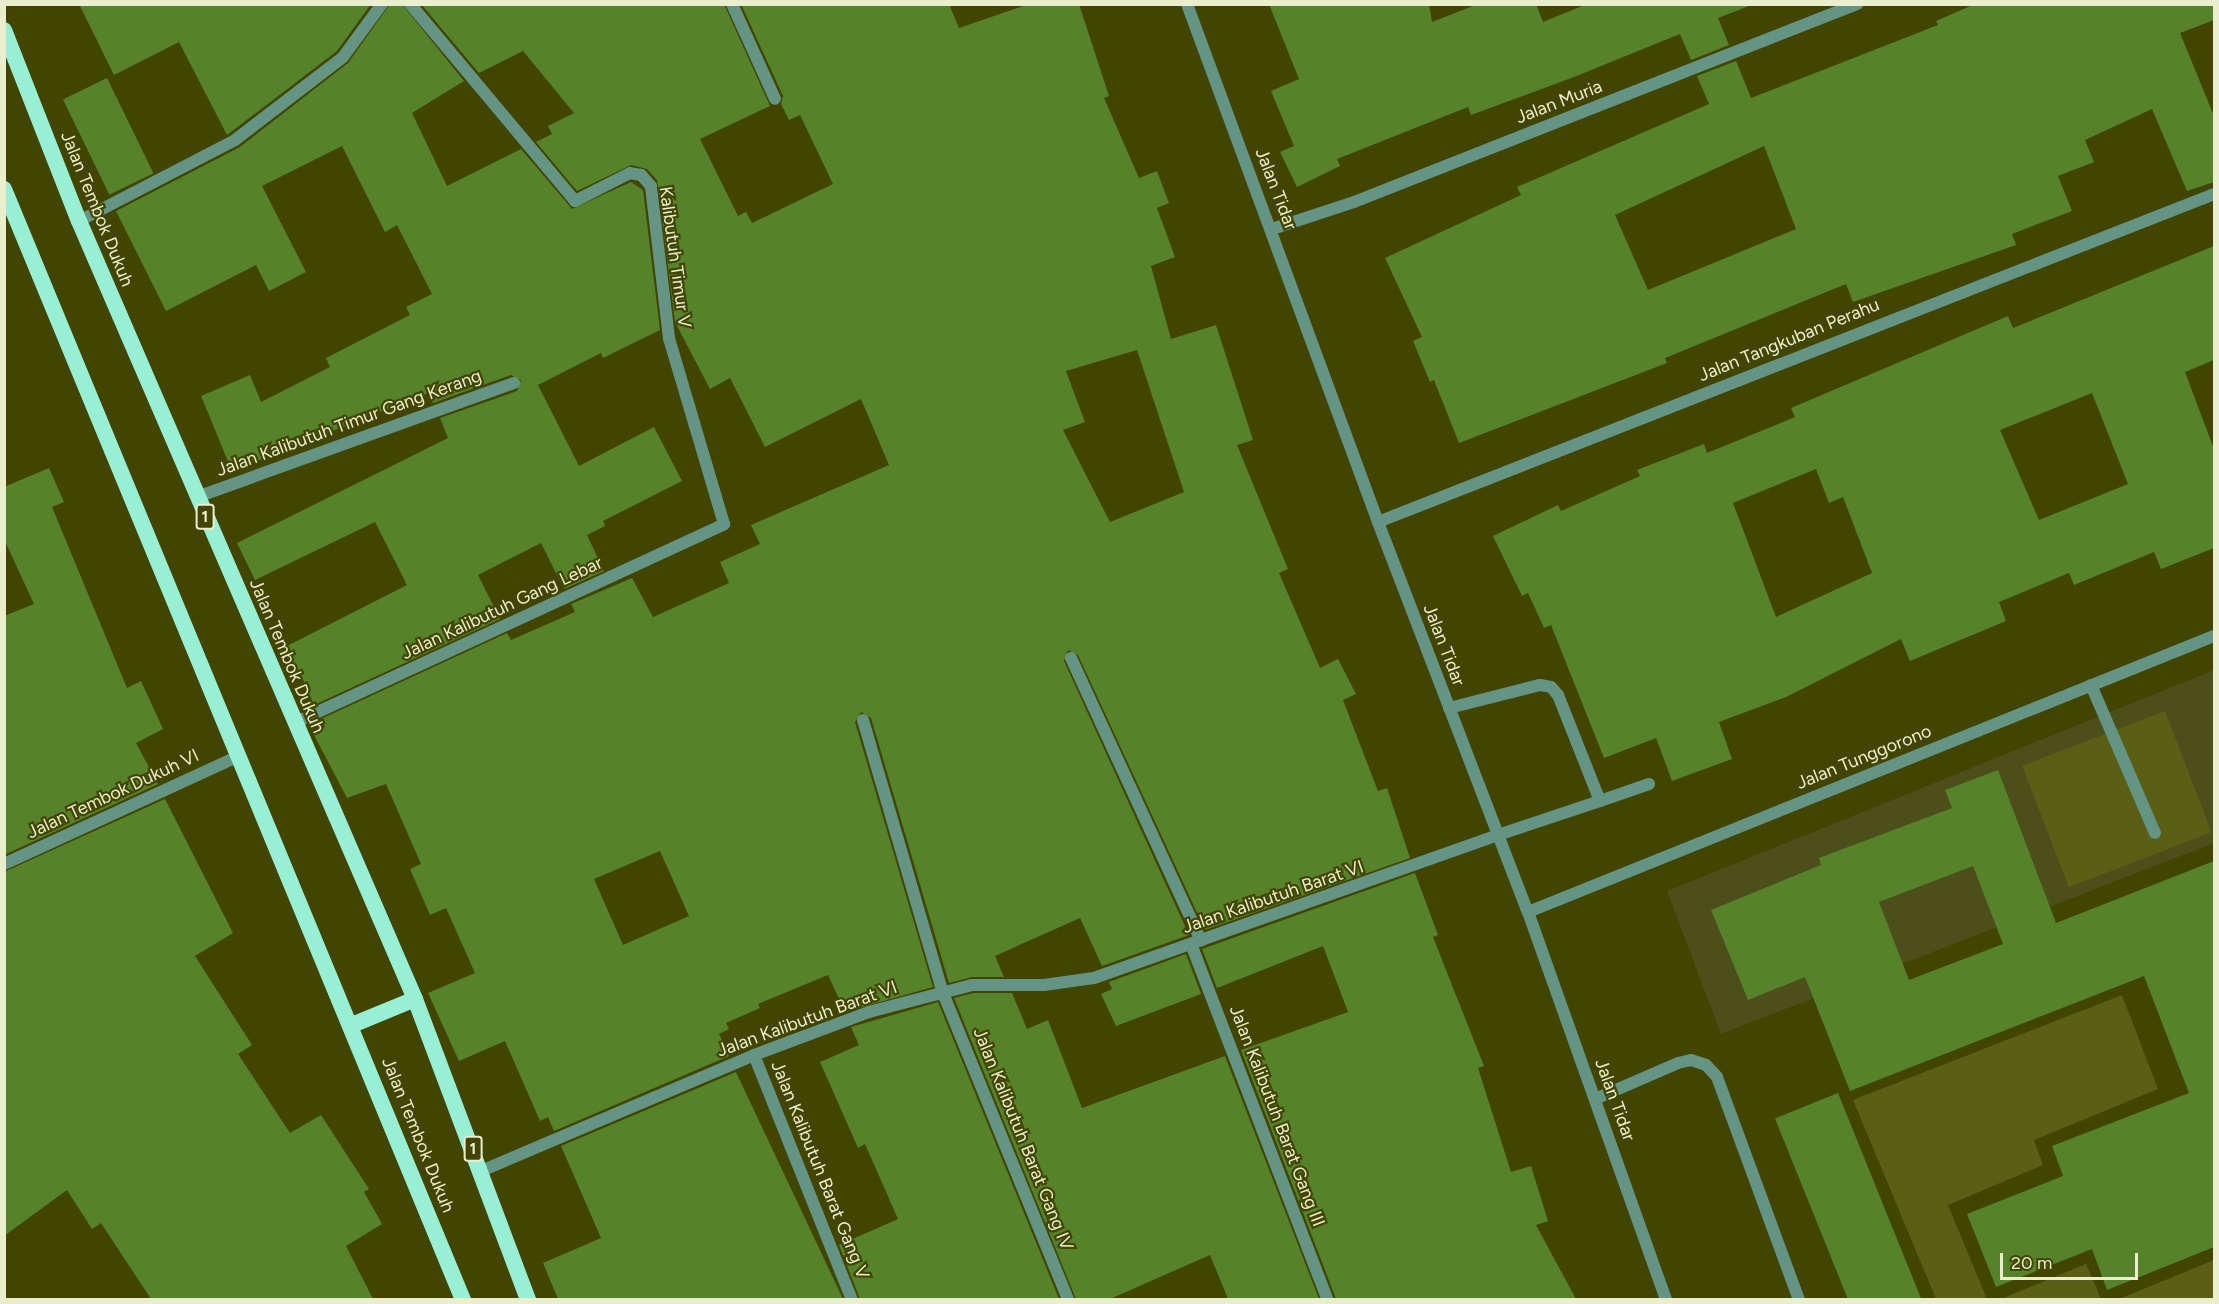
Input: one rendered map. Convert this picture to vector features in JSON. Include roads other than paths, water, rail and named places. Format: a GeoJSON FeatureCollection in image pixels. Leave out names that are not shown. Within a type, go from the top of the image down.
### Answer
{"type":"FeatureCollection","features":[{"type":"Feature","properties":{"kind":"highway","name":"Jalan Tembok Dukuh"},"geometry":{"type":"LineString","coordinates":[[4,30],[79,220],[415,999],[528,1299]]}},
{"type":"Feature","properties":{"kind":"highway","name":"Jalan Tembok Dukuh"},"geometry":{"type":"LineString","coordinates":[[4,189],[237,757],[352,1025],[463,1299]]}},
{"type":"Feature","properties":{"kind":"highway"},"geometry":{"type":"LineString","coordinates":[[352,1025],[415,999]]}},
{"type":"Feature","properties":{"kind":"street"},"geometry":{"type":"LineString","coordinates":[[79,220],[234,140],[343,57],[382,4]]}},
{"type":"Feature","properties":{"kind":"street","name":"Kalibutuh Timur V"},"geometry":{"type":"LineString","coordinates":[[410,4],[575,201],[630,173],[641,175],[651,186],[669,338],[724,524]]}},
{"type":"Feature","properties":{"kind":"street"},"geometry":{"type":"LineString","coordinates":[[732,4],[775,99]]}},
{"type":"Feature","properties":{"kind":"street","name":"Jalan Tidar"},"geometry":{"type":"LineString","coordinates":[[1187,4],[1272,229],[1378,522],[1528,912],[1666,1299]]}},
{"type":"Feature","properties":{"kind":"street","name":"Jalan Muria"},"geometry":{"type":"LineString","coordinates":[[1272,229],[1354,202],[1857,4]]}},
{"type":"Feature","properties":{"kind":"street","name":"Jalan Tangkuban Perahu"},"geometry":{"type":"LineString","coordinates":[[1378,522],[2214,194]]}},
{"type":"Feature","properties":{"kind":"street","name":"Jalan Kalibutuh Timur Gang Kerang"},"geometry":{"type":"LineString","coordinates":[[197,497],[514,383]]}},
{"type":"Feature","properties":{"kind":"street","name":"Jalan Kalibutuh Gang Lebar"},"geometry":{"type":"LineString","coordinates":[[294,723],[724,524]]}},
{"type":"Feature","properties":{"kind":"street","name":"Jalan Tunggorono"},"geometry":{"type":"LineString","coordinates":[[1528,912],[2214,636]]}},
{"type":"Feature","properties":{"kind":"street","name":"Jalan Kalibutuh Barat Gang III"},"geometry":{"type":"LineString","coordinates":[[1071,658],[1196,943],[1328,1299]]}},
{"type":"Feature","properties":{"kind":"street"},"geometry":{"type":"LineString","coordinates":[[1449,708],[1540,685],[1551,687],[1558,695],[1599,801]]}},
{"type":"Feature","properties":{"kind":"street"},"geometry":{"type":"LineString","coordinates":[[2091,685],[2155,833]]}},
{"type":"Feature","properties":{"kind":"street","name":"Jalan Kalibutuh Barat Gang IV"},"geometry":{"type":"LineString","coordinates":[[863,720],[943,993],[1068,1299]]}},
{"type":"Feature","properties":{"kind":"street","name":"Jalan Tembok Dukuh VI"},"geometry":{"type":"LineString","coordinates":[[4,864],[237,757]]}},
{"type":"Feature","properties":{"kind":"street","name":"Jalan Kalibutuh Barat VI"},"geometry":{"type":"LineString","coordinates":[[481,1171],[754,1054],[869,1012],[972,986],[1044,985],[1094,978],[1649,784]]}},
{"type":"Feature","properties":{"kind":"street","name":"Jalan Kalibutuh Barat Gang V"},"geometry":{"type":"LineString","coordinates":[[754,1054],[852,1299]]}},
{"type":"Feature","properties":{"kind":"street"},"geometry":{"type":"LineString","coordinates":[[1595,1098],[1678,1063],[1691,1060],[1706,1065],[1718,1077],[1799,1299]]}}]}
